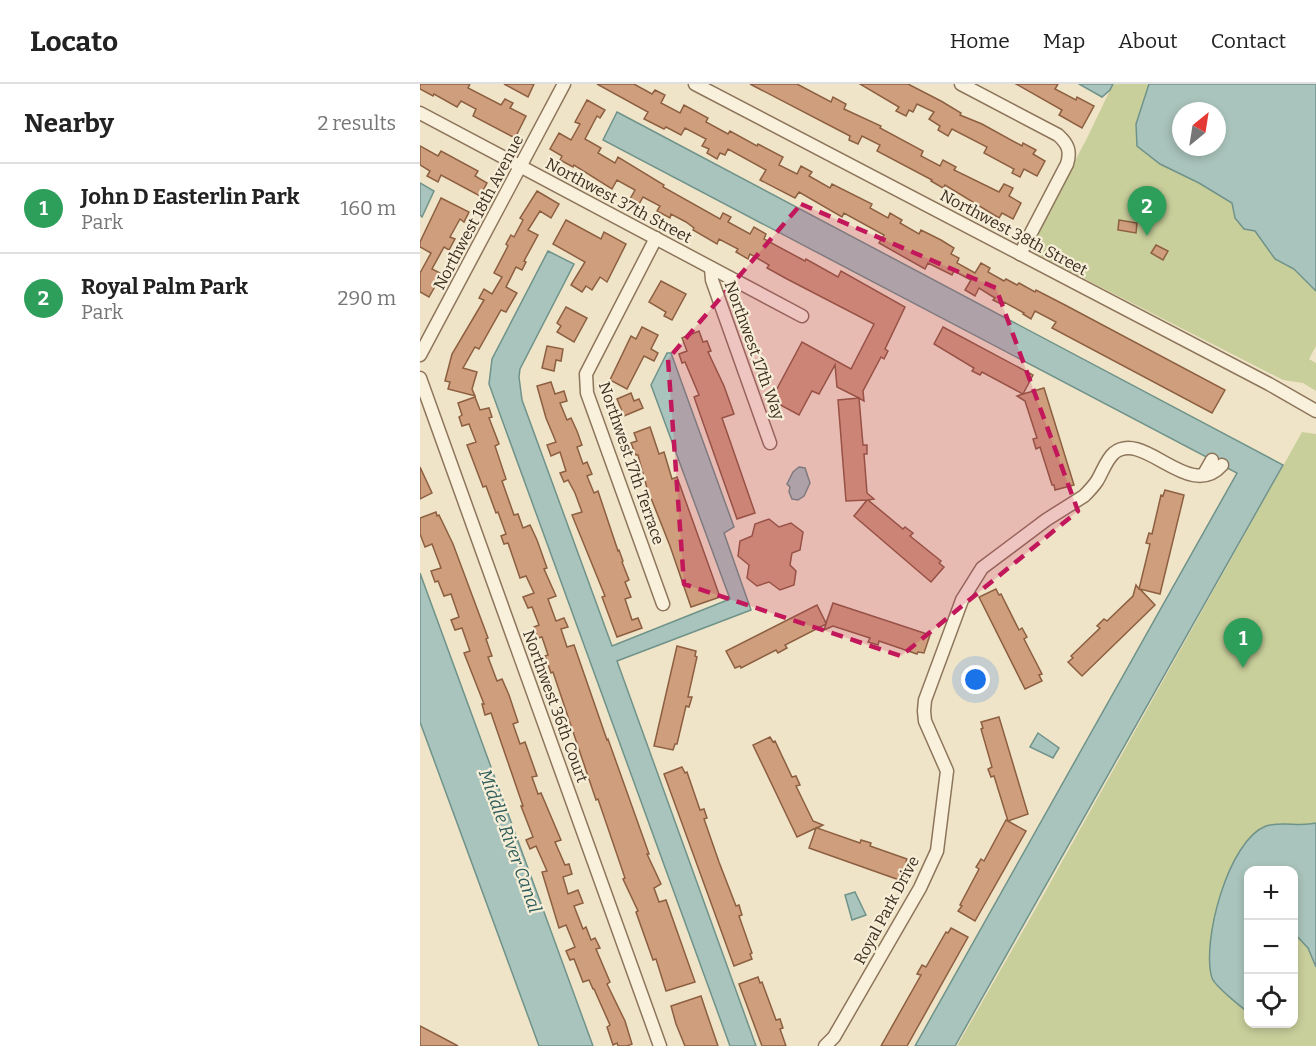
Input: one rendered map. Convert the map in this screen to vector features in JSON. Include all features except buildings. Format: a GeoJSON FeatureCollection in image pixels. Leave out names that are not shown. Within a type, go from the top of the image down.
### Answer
{"type":"FeatureCollection","features":[{"type":"Feature","properties":{"kind":"street","name":"Northwest 18th Avenue"},"geometry":{"type":"LineString","coordinates":[[420,355],[564,84]]}},
{"type":"Feature","properties":{"kind":"street","name":"Northwest 38th Street"},"geometry":{"type":"LineString","coordinates":[[695,84],[1269,384],[1316,411]]}},
{"type":"Feature","properties":{"kind":"street"},"geometry":{"type":"LineString","coordinates":[[961,84],[1058,135],[1069,149],[1067,164],[1020,254]]}},
{"type":"Feature","properties":{"kind":"street","name":"Northwest 37th Street"},"geometry":{"type":"LineString","coordinates":[[420,113],[802,316]]}},
{"type":"Feature","properties":{"kind":"street","name":"Northwest 17th Terrace"},"geometry":{"type":"LineString","coordinates":[[656,238],[586,374],[587,393],[663,604]]}},
{"type":"Feature","properties":{"kind":"street","name":"Northwest 17th Way"},"geometry":{"type":"LineString","coordinates":[[711,268],[712,280],[770,443]]}},
{"type":"Feature","properties":{"kind":"street","name":"Northwest 36th Court"},"geometry":{"type":"LineString","coordinates":[[420,378],[660,1046]]}},
{"type":"Feature","properties":{"kind":"street","name":"Royal Park Drive"},"geometry":{"type":"LineString","coordinates":[[825,1046],[834,1037],[920,888],[936,851],[947,771],[925,721],[925,700],[954,620],[970,585],[982,568],[1002,552],[1084,496],[1095,484],[1109,459],[1119,451],[1134,448],[1192,475],[1204,474],[1217,463]]}},
{"type":"Feature","properties":{"kind":"highlighted area"},"geometry":{"type":"Polygon","coordinates":[[[801,204],[996,288],[1078,511],[901,656],[684,584],[668,359],[801,204]]]}},
{"type":"Feature","properties":{"kind":"green space"},"geometry":{"type":"Polygon","coordinates":[[[1113,84],[1149,84],[1136,124],[1199,183],[1232,203],[1235,218],[1255,231],[1275,259],[1294,268],[1316,291],[1316,346],[1309,359],[1316,363],[1316,391],[1303,383],[1283,380],[1036,254],[1033,240],[1113,84]]]}},
{"type":"Feature","properties":{"kind":"green space"},"geometry":{"type":"Polygon","coordinates":[[[1302,432],[1316,434],[1316,1046],[957,1046],[1302,432]]]}},
{"type":"Feature","properties":{"kind":"water"},"geometry":{"type":"Polygon","coordinates":[[[1079,84],[1113,84],[1102,97],[1079,84]]]}},
{"type":"Feature","properties":{"kind":"water"},"geometry":{"type":"Polygon","coordinates":[[[1149,84],[1316,84],[1316,291],[1294,269],[1275,259],[1255,231],[1244,229],[1235,218],[1232,203],[1199,183],[1160,164],[1137,146],[1136,124],[1149,84]]]}},
{"type":"Feature","properties":{"kind":"water"},"geometry":{"type":"Polygon","coordinates":[[[617,112],[1283,465],[955,1046],[915,1046],[1237,473],[603,140],[617,112]]]}},
{"type":"Feature","properties":{"kind":"water"},"geometry":{"type":"Polygon","coordinates":[[[420,183],[434,191],[422,217],[420,215],[420,183]]]}},
{"type":"Feature","properties":{"kind":"water"},"geometry":{"type":"Polygon","coordinates":[[[548,251],[574,264],[520,369],[522,400],[612,646],[730,599],[651,385],[667,353],[671,353],[734,527],[724,533],[751,610],[617,661],[756,1046],[730,1046],[489,384],[492,359],[548,251]]]}},
{"type":"Feature","properties":{"kind":"water"},"geometry":{"type":"Polygon","coordinates":[[[799,467],[805,468],[810,483],[804,496],[798,500],[792,499],[789,492],[790,487],[787,484],[793,472],[799,467]]]}},
{"type":"Feature","properties":{"kind":"water","name":"Middle River Canal"},"geometry":{"type":"Polygon","coordinates":[[[420,573],[593,1046],[539,1046],[420,722],[420,573]]]}},
{"type":"Feature","properties":{"kind":"water"},"geometry":{"type":"Polygon","coordinates":[[[1038,733],[1059,748],[1053,758],[1030,747],[1038,733]]]}},
{"type":"Feature","properties":{"kind":"water"},"geometry":{"type":"Polygon","coordinates":[[[1316,823],[1316,967],[1308,948],[1298,937],[1298,866],[1244,866],[1244,1009],[1212,978],[1210,941],[1221,894],[1229,871],[1252,835],[1266,826],[1316,823]]]}},
{"type":"Feature","properties":{"kind":"water"},"geometry":{"type":"Polygon","coordinates":[[[855,892],[866,915],[852,920],[845,895],[855,892]]]}},
{"type":"Feature","properties":{"kind":"place","name":"Royal Palm Park"},"geometry":{"type":"Point","coordinates":[1147,236]}},
{"type":"Feature","properties":{"kind":"place","name":"John D Easterlin Park"},"geometry":{"type":"Point","coordinates":[1243,668]}}]}
